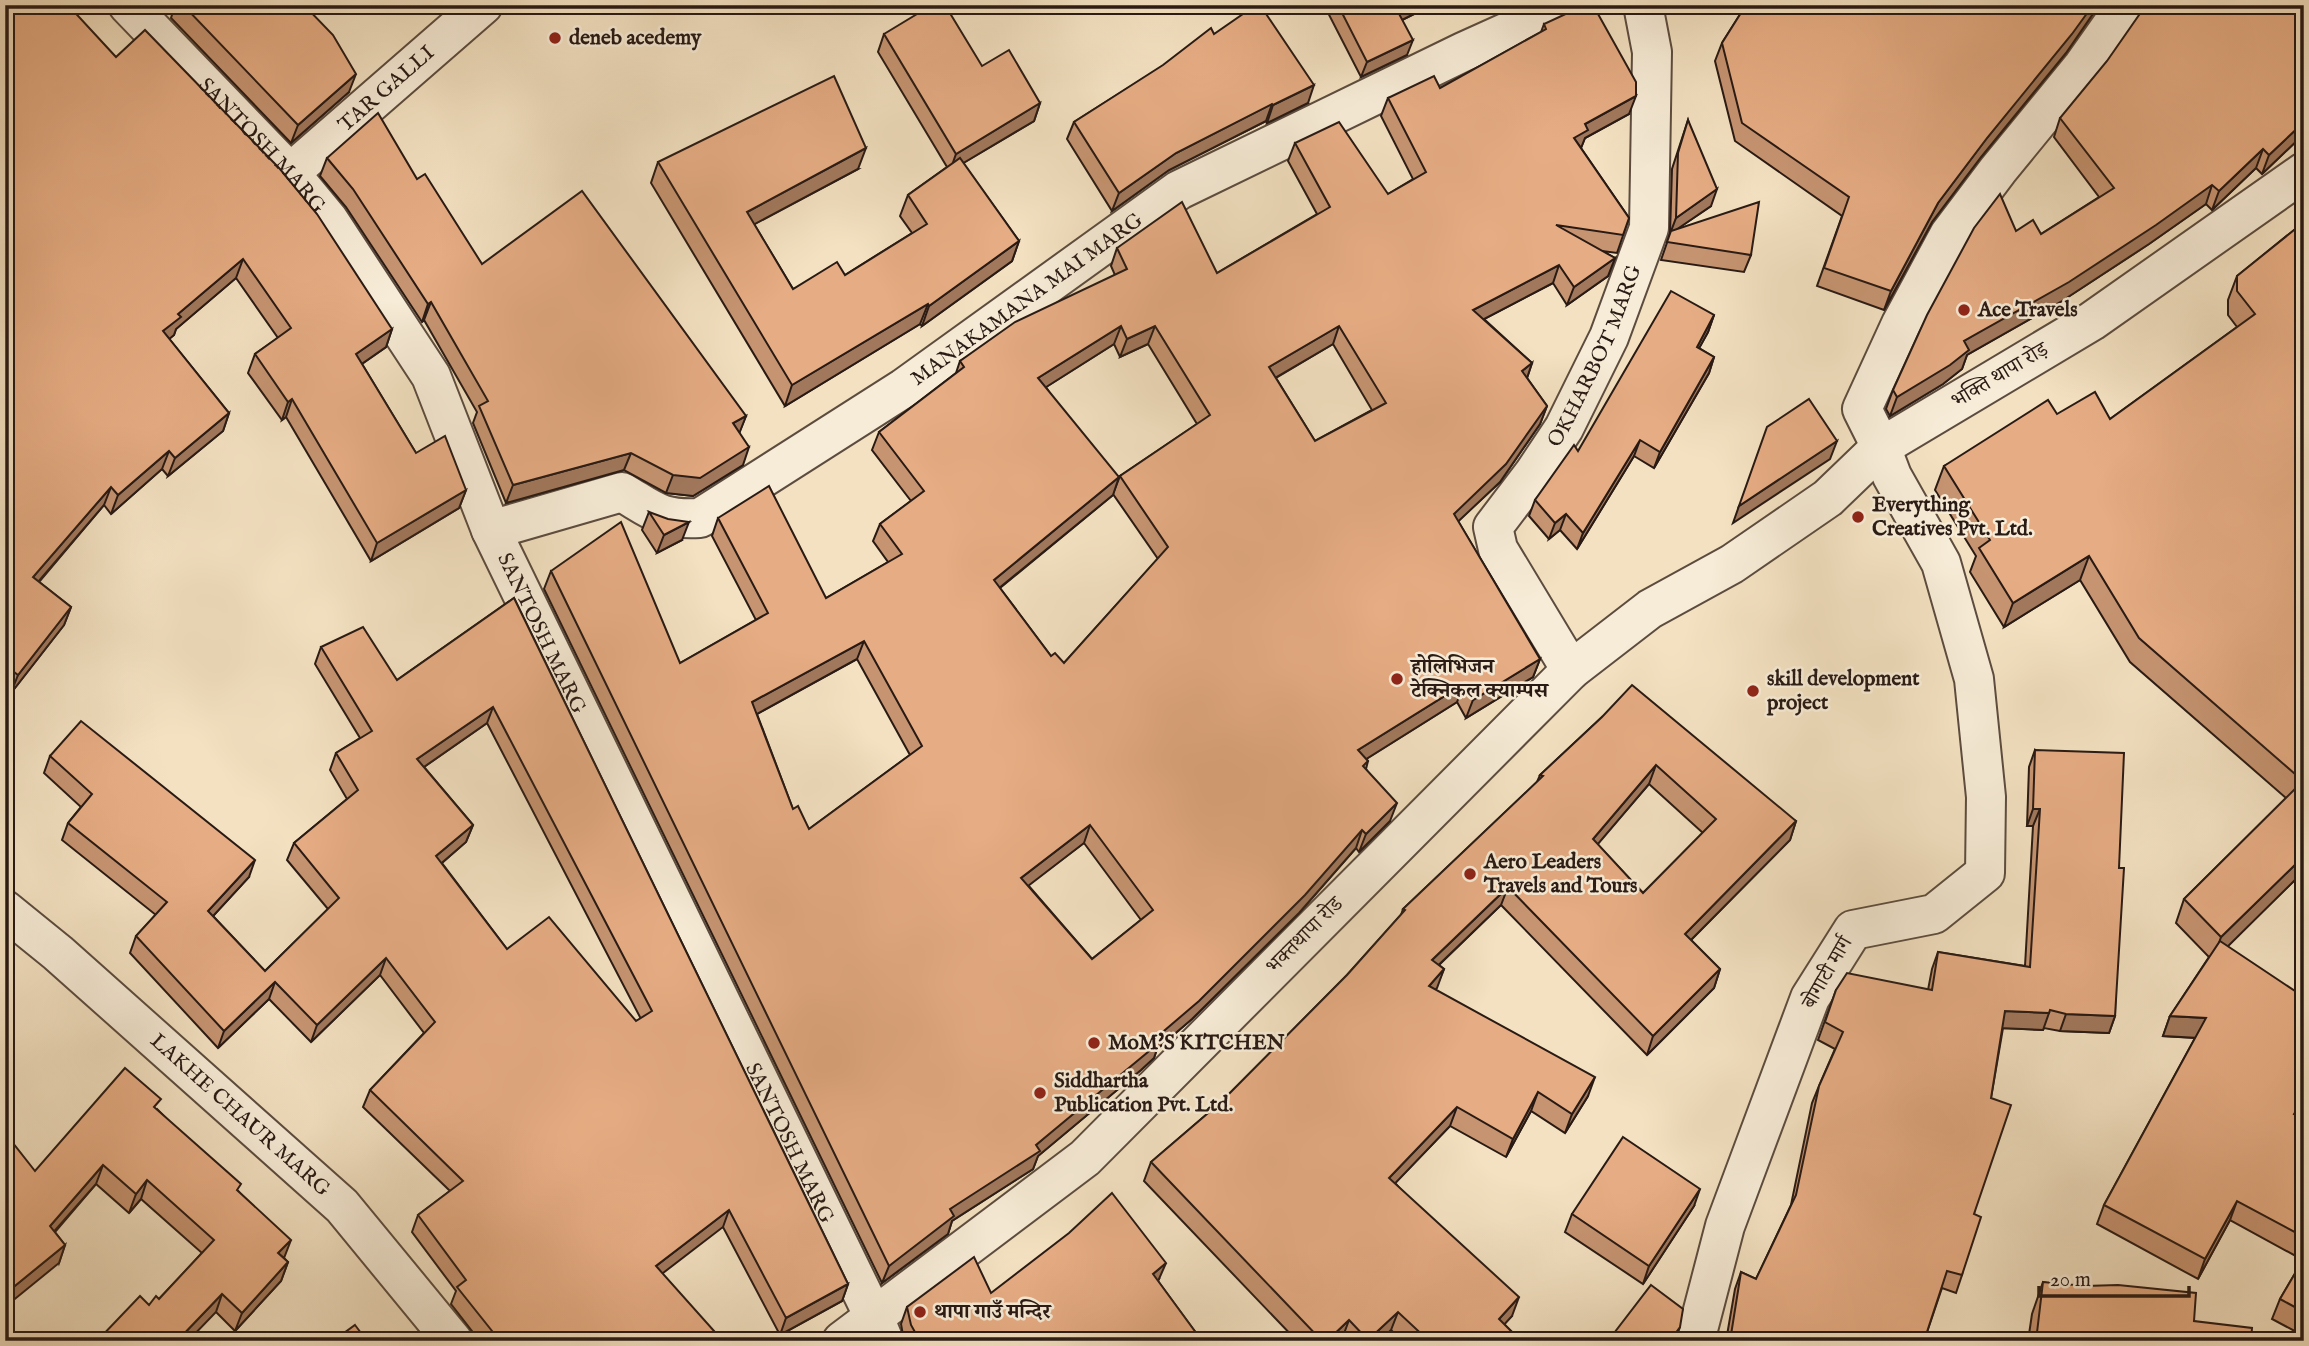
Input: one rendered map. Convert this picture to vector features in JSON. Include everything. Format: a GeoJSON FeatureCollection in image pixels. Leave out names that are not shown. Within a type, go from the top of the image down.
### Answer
{"type":"FeatureCollection","features":[{"type":"Feature","properties":{"kind":"street","name":"SANTOSH MARG"},"geometry":{"type":"LineString","coordinates":[[128,5],[290,173],[328,219],[431,376],[491,530],[879,1329]]}},
{"type":"Feature","properties":{"kind":"street","name":"TAR GALLI"},"geometry":{"type":"LineString","coordinates":[[290,173],[483,5]]}},
{"type":"Feature","properties":{"kind":"street","name":"MANAKAMANA MAI MARG"},"geometry":{"type":"LineString","coordinates":[[491,530],[622,492],[651,510],[674,519],[700,518],[904,387],[1180,190],[1463,52],[1567,5]]}},
{"type":"Feature","properties":{"kind":"street","name":"OKHARBOT MARG"},"geometry":{"type":"LineString","coordinates":[[1571,670],[1498,549],[1493,527],[1534,473],[1563,428],[1609,337],[1650,228],[1652,52],[1643,5]]}},
{"type":"Feature","properties":{"kind":"street","name":"बोगाटी मार्ग"},"geometry":{"type":"LineString","coordinates":[[1695,1341],[1725,1226],[1810,998],[1853,930],[1934,915],[1985,873],[1986,797],[1974,679],[1941,563],[1892,476],[1881,447],[1863,413],[1863,403],[1900,324],[1949,235],[2083,66],[2126,5]]}},
{"type":"Feature","properties":{"kind":"street","name":"भक्ति थापा रोड़"},"geometry":{"type":"LineString","coordinates":[[1770,537],[1828,498],[1881,447],[2092,321],[2304,172]]}},
{"type":"Feature","properties":{"kind":"street","name":"भक्तथापा रोड"},"geometry":{"type":"LineString","coordinates":[[842,1341],[879,1329],[1085,1158],[1571,670],[1650,609],[1732,564],[1770,537]]}},
{"type":"Feature","properties":{"kind":"street","name":"LAKHE CHAUR MARG"},"geometry":{"type":"LineString","coordinates":[[5,910],[58,953],[342,1206],[453,1341]]}},
{"type":"Feature","properties":{"kind":"building"},"geometry":{"type":"Polygon","coordinates":[[[5,5],[68,5],[116,57],[145,30],[280,169],[317,214],[392,329],[356,354],[416,453],[445,436],[466,490],[377,543],[292,399],[288,402],[255,354],[291,328],[243,259],[178,314],[181,317],[163,331],[229,413],[175,458],[169,451],[118,495],[111,487],[33,577],[71,607],[18,675],[5,665],[5,5]]]}},
{"type":"Feature","properties":{"kind":"building"},"geometry":{"type":"Polygon","coordinates":[[[183,5],[304,5],[333,35],[356,74],[298,125],[183,5]]]}},
{"type":"Feature","properties":{"kind":"building"},"geometry":{"type":"Polygon","coordinates":[[[932,5],[945,5],[982,66],[1009,50],[1040,103],[956,154],[884,34],[932,5]]]}},
{"type":"Feature","properties":{"kind":"building"},"geometry":{"type":"Polygon","coordinates":[[[1256,5],[1260,5],[1314,85],[1176,153],[1119,193],[1074,122],[1163,65],[1211,28],[1214,34],[1256,5]]]}},
{"type":"Feature","properties":{"kind":"building"},"geometry":{"type":"Polygon","coordinates":[[[1338,5],[1408,5],[1397,10],[1413,40],[1367,62],[1338,5]]]}},
{"type":"Feature","properties":{"kind":"building"},"geometry":{"type":"Polygon","coordinates":[[[1585,5],[1593,5],[1636,82],[1636,96],[1585,124],[1588,130],[1574,138],[1629,218],[1623,235],[1556,225],[1615,258],[1574,287],[1559,265],[1473,310],[1532,363],[1522,371],[1547,406],[1506,464],[1454,514],[1540,659],[1473,700],[1464,684],[1358,750],[1368,761],[1363,766],[1397,803],[1366,834],[1362,830],[1305,895],[1199,1001],[1158,1036],[1160,1040],[1148,1052],[1036,1145],[1040,1151],[950,1209],[954,1216],[889,1266],[551,571],[621,522],[680,663],[768,613],[718,518],[769,486],[826,598],[902,554],[880,524],[924,491],[879,432],[964,367],[960,361],[1015,322],[1127,269],[1117,248],[1182,202],[1217,273],[1330,207],[1295,143],[1339,122],[1388,194],[1426,172],[1388,98],[1434,76],[1440,88],[1546,29],[1544,24],[1585,5]],[[1121,326],[1038,378],[1119,477],[994,580],[1051,656],[1055,653],[1064,663],[1168,547],[1120,476],[1210,415],[1155,326],[1127,339],[1121,326]],[[1339,326],[1269,367],[1315,441],[1386,403],[1339,326]],[[864,641],[752,702],[793,809],[798,806],[809,829],[922,746],[864,641]],[[1090,825],[1021,878],[1092,959],[1153,910],[1090,825]]]}},
{"type":"Feature","properties":{"kind":"building"},"geometry":{"type":"Polygon","coordinates":[[[1746,5],[2093,5],[1938,203],[1891,291],[1824,268],[1849,197],[1742,123],[1722,43],[1746,5]]]}},
{"type":"Feature","properties":{"kind":"building"},"geometry":{"type":"Polygon","coordinates":[[[2146,5],[2304,5],[2304,122],[2269,155],[2263,149],[2219,191],[2212,185],[2069,282],[1964,341],[1969,350],[1950,365],[1897,397],[1893,390],[1927,315],[1974,228],[2000,194],[2016,231],[2033,220],[2041,234],[2114,188],[2060,118],[2107,61],[2146,5]]]}},
{"type":"Feature","properties":{"kind":"building"},"geometry":{"type":"Polygon","coordinates":[[[834,76],[866,148],[747,212],[793,289],[837,262],[845,275],[927,224],[908,195],[960,158],[1019,241],[929,306],[928,304],[792,385],[658,162],[834,76]]]}},
{"type":"Feature","properties":{"kind":"building"},"geometry":{"type":"Polygon","coordinates":[[[378,113],[417,179],[425,174],[482,264],[582,191],[746,416],[733,423],[749,447],[700,478],[673,475],[631,453],[513,485],[479,406],[488,401],[431,302],[428,304],[353,189],[327,158],[378,113]]]}},
{"type":"Feature","properties":{"kind":"building"},"geometry":{"type":"Polygon","coordinates":[[[1688,120],[1717,189],[1676,218],[1678,153],[1688,120]]]}},
{"type":"Feature","properties":{"kind":"building"},"geometry":{"type":"Polygon","coordinates":[[[1759,202],[1751,255],[1667,242],[1671,231],[1759,202]]]}},
{"type":"Feature","properties":{"kind":"building"},"geometry":{"type":"Polygon","coordinates":[[[2304,222],[2304,856],[2221,937],[2184,899],[2303,781],[2139,638],[2089,556],[2013,603],[1979,548],[1990,540],[1944,466],[2048,400],[2057,414],[2095,392],[2110,419],[2255,314],[2237,291],[2237,276],[2304,222]]]}},
{"type":"Feature","properties":{"kind":"building"},"geometry":{"type":"Polygon","coordinates":[[[1671,291],[1714,315],[1697,347],[1714,357],[1660,452],[1640,440],[1583,533],[1566,514],[1555,523],[1535,500],[1574,445],[1578,451],[1671,291]]]}},
{"type":"Feature","properties":{"kind":"building"},"geometry":{"type":"Polygon","coordinates":[[[1809,399],[1837,441],[1739,506],[1767,427],[1809,399]]]}},
{"type":"Feature","properties":{"kind":"building"},"geometry":{"type":"Polygon","coordinates":[[[649,512],[668,519],[689,522],[664,535],[649,512]]]}},
{"type":"Feature","properties":{"kind":"building"},"geometry":{"type":"Polygon","coordinates":[[[514,598],[848,1284],[786,1318],[729,1210],[656,1266],[723,1341],[477,1341],[492,1331],[457,1287],[466,1280],[418,1215],[463,1181],[370,1090],[435,1022],[386,958],[317,1025],[275,982],[224,1031],[136,936],[167,902],[68,823],[92,794],[50,756],[81,721],[255,860],[208,911],[265,971],[339,898],[294,843],[358,790],[336,753],[372,731],[321,647],[363,627],[397,680],[514,598]],[[493,707],[417,759],[473,825],[436,856],[507,949],[549,917],[636,1021],[652,1011],[493,707]]]}},
{"type":"Feature","properties":{"kind":"building"},"geometry":{"type":"Polygon","coordinates":[[[1632,685],[1796,821],[1685,934],[1720,969],[1653,1036],[1508,887],[1432,960],[1444,969],[1429,986],[1595,1077],[1572,1114],[1538,1092],[1513,1139],[1457,1107],[1389,1178],[1519,1297],[1499,1319],[1521,1341],[1429,1341],[1398,1312],[1368,1340],[1349,1320],[1327,1341],[1322,1341],[1151,1162],[1221,1102],[1347,975],[1405,910],[1403,909],[1632,685]],[[1656,765],[1593,839],[1643,893],[1716,819],[1656,765]]]}},
{"type":"Feature","properties":{"kind":"building"},"geometry":{"type":"Polygon","coordinates":[[[2035,750],[2124,753],[2119,868],[2124,868],[2115,1016],[2066,1014],[2050,1010],[2049,1013],[2005,1011],[1991,1098],[2011,1105],[1974,1214],[1981,1217],[1962,1275],[1947,1271],[1924,1341],[1730,1341],[1741,1272],[1756,1279],[1796,1195],[1819,1086],[1843,1032],[1825,1022],[1836,990],[1847,973],[1932,990],[1938,952],[2030,967],[2040,809],[2033,809],[2035,750]]]}},
{"type":"Feature","properties":{"kind":"building"},"geometry":{"type":"Polygon","coordinates":[[[2220,941],[2304,997],[2304,1099],[2294,1114],[2304,1119],[2304,1237],[2237,1201],[2205,1259],[2104,1205],[2206,1018],[2170,1016],[2220,941]]]}},
{"type":"Feature","properties":{"kind":"building"},"geometry":{"type":"Polygon","coordinates":[[[125,1068],[161,1099],[154,1107],[241,1184],[237,1190],[291,1240],[278,1253],[288,1262],[242,1313],[222,1294],[177,1341],[97,1341],[140,1296],[149,1305],[156,1296],[159,1299],[214,1240],[147,1180],[136,1194],[103,1165],[50,1226],[65,1245],[5,1294],[5,1133],[35,1171],[125,1068]]]}},
{"type":"Feature","properties":{"kind":"building"},"geometry":{"type":"Polygon","coordinates":[[[1623,1137],[1700,1189],[1649,1266],[1572,1214],[1623,1137]]]}},
{"type":"Feature","properties":{"kind":"building"},"geometry":{"type":"Polygon","coordinates":[[[1112,1193],[1166,1263],[1153,1274],[1202,1341],[920,1341],[911,1325],[907,1307],[974,1257],[991,1293],[1069,1233],[1112,1193]]]}},
{"type":"Feature","properties":{"kind":"building"},"geometry":{"type":"Polygon","coordinates":[[[2304,1258],[2304,1312],[2280,1299],[2304,1258]]]}},
{"type":"Feature","properties":{"kind":"building"},"geometry":{"type":"Polygon","coordinates":[[[2043,1282],[2085,1286],[2118,1285],[2196,1293],[2194,1321],[2252,1328],[2251,1341],[2036,1341],[2043,1282]]]}},
{"type":"Feature","properties":{"kind":"building"},"geometry":{"type":"Polygon","coordinates":[[[1651,1285],[1683,1309],[1680,1327],[1670,1341],[1608,1341],[1651,1285]]]}},
{"type":"Feature","properties":{"kind":"building"},"geometry":{"type":"Polygon","coordinates":[[[355,1325],[367,1341],[333,1341],[355,1325]]]}},
{"type":"Feature","properties":{"kind":"place","name":"deneb acedemy"},"geometry":{"type":"Point","coordinates":[555,38]}},
{"type":"Feature","properties":{"kind":"place","name":"Ace Travels"},"geometry":{"type":"Point","coordinates":[1964,310]}},
{"type":"Feature","properties":{"kind":"place","name":"Everything Creatives Pvt. Ltd."},"geometry":{"type":"Point","coordinates":[1858,517]}},
{"type":"Feature","properties":{"kind":"place","name":"होलिभिजन टेक्निकल क्याम्पस"},"geometry":{"type":"Point","coordinates":[1397,679]}},
{"type":"Feature","properties":{"kind":"place","name":"skill development project"},"geometry":{"type":"Point","coordinates":[1753,691]}},
{"type":"Feature","properties":{"kind":"place","name":"Aero Leaders Travels and Tours"},"geometry":{"type":"Point","coordinates":[1470,874]}},
{"type":"Feature","properties":{"kind":"place","name":"MoM'S KITCHEN"},"geometry":{"type":"Point","coordinates":[1094,1043]}},
{"type":"Feature","properties":{"kind":"place","name":"Siddhartha Publication Pvt. Ltd."},"geometry":{"type":"Point","coordinates":[1040,1093]}},
{"type":"Feature","properties":{"kind":"place","name":"थापा गाउँ मन्दिर"},"geometry":{"type":"Point","coordinates":[920,1312]}}]}
